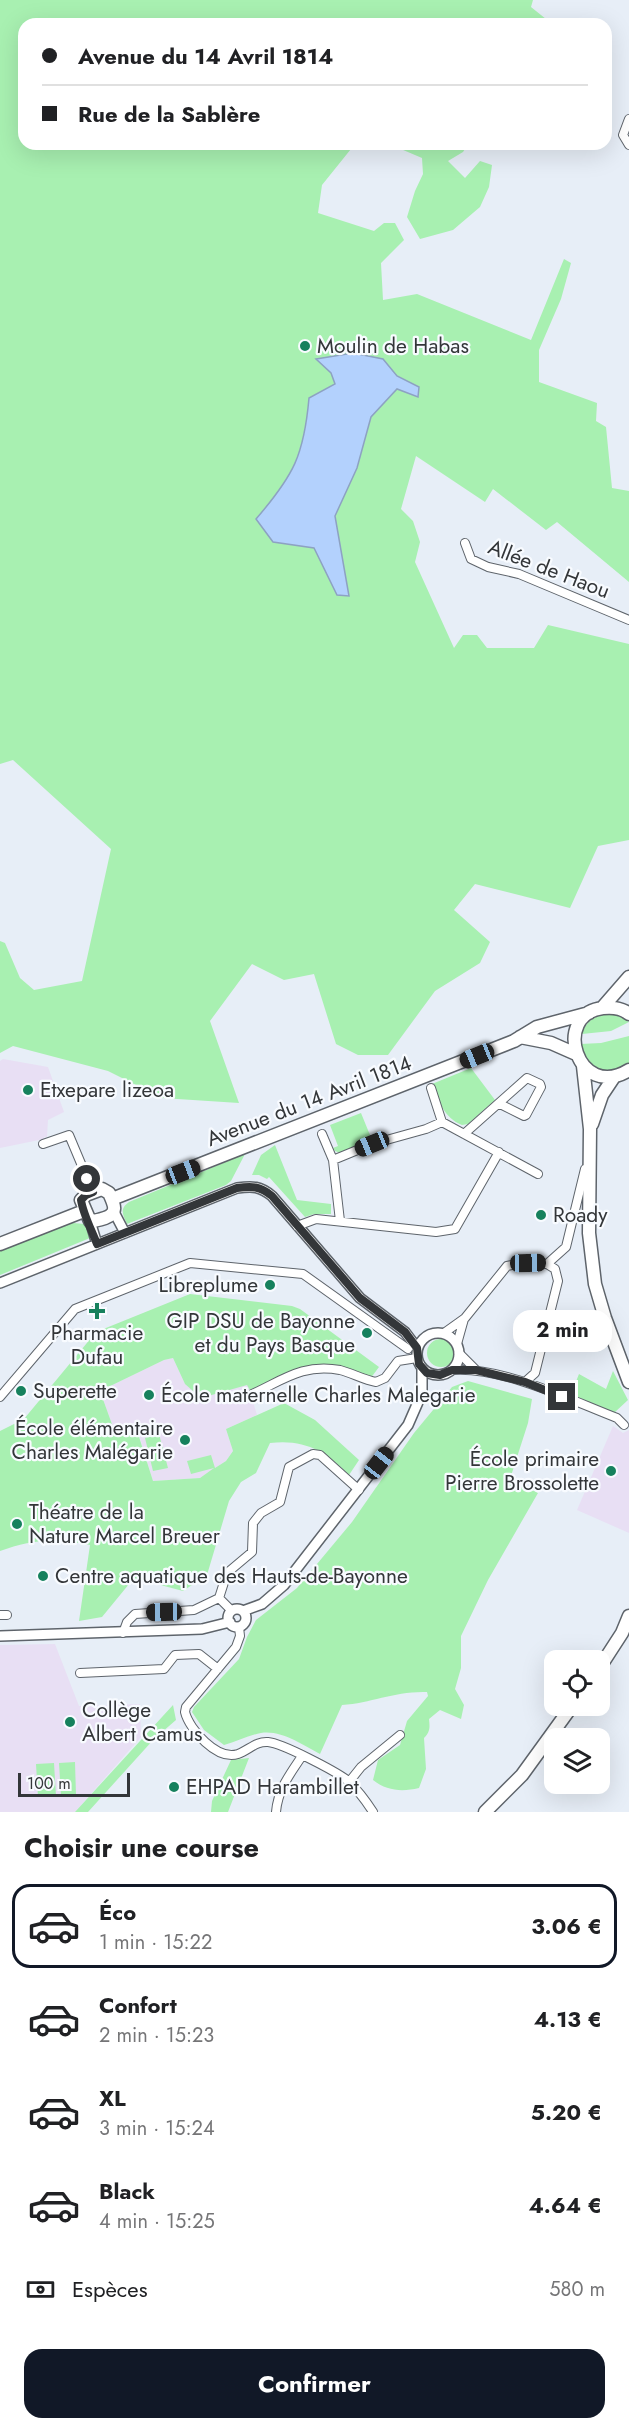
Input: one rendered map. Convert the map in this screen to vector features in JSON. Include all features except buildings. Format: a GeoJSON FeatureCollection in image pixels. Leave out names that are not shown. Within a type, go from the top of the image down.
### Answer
{"type":"FeatureCollection","features":[{"type":"Feature","properties":{"kind":"main road"},"geometry":{"type":"LineString","coordinates":[[602,1008],[629,977]]}},
{"type":"Feature","properties":{"kind":"main road"},"geometry":{"type":"LineString","coordinates":[[602,1008],[614,1007],[629,1014]]}},
{"type":"Feature","properties":{"kind":"main road","name":"Avenue du 14 Avril 1814"},"geometry":{"type":"LineString","coordinates":[[0,1244],[87,1216],[95,1221],[111,1215],[113,1205],[520,1037],[537,1027],[602,1008]]}},
{"type":"Feature","properties":{"kind":"main road"},"geometry":{"type":"LineString","coordinates":[[589,1013],[577,1028],[574,1037],[576,1054],[583,1066],[603,1077],[614,1077],[629,1071]]}},
{"type":"Feature","properties":{"kind":"main road"},"geometry":{"type":"LineString","coordinates":[[520,1037],[551,1043],[576,1054]]}},
{"type":"Feature","properties":{"kind":"main road"},"geometry":{"type":"LineString","coordinates":[[583,1066],[590,1129],[589,1233],[595,1284],[629,1382]]}},
{"type":"Feature","properties":{"kind":"main road"},"geometry":{"type":"LineString","coordinates":[[590,1129],[600,1098],[614,1077]]}},
{"type":"Feature","properties":{"kind":"main road"},"geometry":{"type":"LineString","coordinates":[[87,1216],[81,1200],[93,1192],[102,1189],[109,1193],[113,1205]]}},
{"type":"Feature","properties":{"kind":"main road"},"geometry":{"type":"LineString","coordinates":[[610,1651],[622,1633],[629,1616]]}},
{"type":"Feature","properties":{"kind":"main road"},"geometry":{"type":"LineString","coordinates":[[487,1811],[522,1775],[565,1716]]}},
{"type":"Feature","properties":{"kind":"street"},"geometry":{"type":"LineString","coordinates":[[629,118],[623,135],[629,145]]}},
{"type":"Feature","properties":{"kind":"street","name":"Allée de Haou"},"geometry":{"type":"LineString","coordinates":[[465,543],[471,559],[479,563],[519,574],[629,620]]}},
{"type":"Feature","properties":{"kind":"street"},"geometry":{"type":"LineString","coordinates":[[464,1134],[528,1078],[540,1084],[541,1087],[526,1115],[500,1104]]}},
{"type":"Feature","properties":{"kind":"street"},"geometry":{"type":"LineString","coordinates":[[431,1088],[442,1122],[538,1174]]}},
{"type":"Feature","properties":{"kind":"street"},"geometry":{"type":"LineString","coordinates":[[333,1160],[372,1144],[426,1129],[442,1122]]}},
{"type":"Feature","properties":{"kind":"street"},"geometry":{"type":"LineString","coordinates":[[322,1134],[333,1160],[340,1221]]}},
{"type":"Feature","properties":{"kind":"street"},"geometry":{"type":"LineString","coordinates":[[44,1144],[69,1135],[93,1192]]}},
{"type":"Feature","properties":{"kind":"street"},"geometry":{"type":"LineString","coordinates":[[547,1264],[566,1248],[590,1148]]}},
{"type":"Feature","properties":{"kind":"street"},"geometry":{"type":"LineString","coordinates":[[297,1226],[316,1219],[436,1232],[447,1231],[458,1226],[499,1152]]}},
{"type":"Feature","properties":{"kind":"street"},"geometry":{"type":"LineString","coordinates":[[0,1284],[237,1188],[254,1186],[269,1194],[363,1301],[405,1332],[422,1368],[427,1373],[440,1375]]}},
{"type":"Feature","properties":{"kind":"street"},"geometry":{"type":"LineString","coordinates":[[113,1205],[125,1233]]}},
{"type":"Feature","properties":{"kind":"street"},"geometry":{"type":"LineString","coordinates":[[87,1216],[97,1244]]}},
{"type":"Feature","properties":{"kind":"street"},"geometry":{"type":"LineString","coordinates":[[0,1397],[75,1309],[190,1263],[303,1274],[413,1348]]}},
{"type":"Feature","properties":{"kind":"street"},"geometry":{"type":"LineString","coordinates":[[405,1332],[427,1335],[444,1333],[465,1318],[507,1266],[516,1263],[547,1264],[555,1269],[558,1281],[535,1373],[525,1382]]}},
{"type":"Feature","properties":{"kind":"street"},"geometry":{"type":"LineString","coordinates":[[452,1370],[456,1365],[465,1318]]}},
{"type":"Feature","properties":{"kind":"street"},"geometry":{"type":"LineString","coordinates":[[444,1333],[476,1370]]}},
{"type":"Feature","properties":{"kind":"street"},"geometry":{"type":"LineString","coordinates":[[413,1348],[427,1335]]}},
{"type":"Feature","properties":{"kind":"street"},"geometry":{"type":"LineString","coordinates":[[250,1395],[289,1375],[308,1370],[340,1370],[376,1382],[385,1378],[398,1361],[417,1358]]}},
{"type":"Feature","properties":{"kind":"street"},"geometry":{"type":"LineString","coordinates":[[422,1368],[422,1393]]}},
{"type":"Feature","properties":{"kind":"street"},"geometry":{"type":"LineString","coordinates":[[239,1627],[243,1625],[245,1615],[284,1585],[408,1425],[422,1393],[440,1375],[452,1370],[476,1370],[525,1382],[617,1418],[624,1425]]}},
{"type":"Feature","properties":{"kind":"street"},"geometry":{"type":"LineString","coordinates":[[123,1633],[127,1622],[135,1614],[194,1611],[219,1598],[227,1574],[252,1552],[252,1529],[256,1517],[280,1502],[289,1467],[312,1454],[320,1455],[359,1490]]}},
{"type":"Feature","properties":{"kind":"street"},"geometry":{"type":"LineString","coordinates":[[219,1598],[232,1611]]}},
{"type":"Feature","properties":{"kind":"street"},"geometry":{"type":"LineString","coordinates":[[232,1611],[236,1609],[245,1615]]}},
{"type":"Feature","properties":{"kind":"street"},"geometry":{"type":"LineString","coordinates":[[232,1611],[229,1617],[230,1622],[239,1627]]}},
{"type":"Feature","properties":{"kind":"street"},"geometry":{"type":"LineString","coordinates":[[0,1636],[202,1629],[230,1622]]}},
{"type":"Feature","properties":{"kind":"street"},"geometry":{"type":"LineString","coordinates":[[239,1627],[239,1641],[236,1647],[184,1712],[190,1724],[212,1748],[233,1755],[258,1743],[268,1742],[302,1756],[349,1782],[374,1812]]}},
{"type":"Feature","properties":{"kind":"street"},"geometry":{"type":"LineString","coordinates":[[80,1673],[164,1669],[175,1655],[199,1654],[218,1669]]}},
{"type":"Feature","properties":{"kind":"street"},"geometry":{"type":"LineString","coordinates":[[349,1782],[361,1767],[400,1735]]}},
{"type":"Feature","properties":{"kind":"street"},"geometry":{"type":"LineString","coordinates":[[276,1812],[278,1796],[284,1783],[302,1756]]}},
{"type":"Feature","properties":{"kind":"shaded area","name":"Etxepare lizeoa"},"geometry":{"type":"Polygon","coordinates":[[[3,1059],[48,1067],[64,1112],[48,1120],[47,1137],[44,1139],[0,1148],[0,1061],[3,1059]]]}},
{"type":"Feature","properties":{"kind":"shaded area","name":"École élémentaire Charles Malégarie"},"geometry":{"type":"Polygon","coordinates":[[[173,1358],[185,1384],[248,1385],[257,1415],[226,1429],[233,1451],[226,1461],[200,1478],[153,1481],[136,1425],[113,1427],[100,1391],[164,1360],[173,1358]]]}},
{"type":"Feature","properties":{"kind":"shaded area","name":"École primaire Pierre Brossolette"},"geometry":{"type":"Polygon","coordinates":[[[613,1426],[623,1433],[629,1430],[629,1533],[577,1510],[613,1426]]]}},
{"type":"Feature","properties":{"kind":"shaded area","name":"Collège Albert Camus"},"geometry":{"type":"Polygon","coordinates":[[[55,1644],[79,1706],[140,1704],[141,1737],[75,1812],[0,1812],[0,1645],[55,1644]]]}},
{"type":"Feature","properties":{"kind":"green space"},"geometry":{"type":"Polygon","coordinates":[[[0,0],[533,0],[531,7],[545,18],[18,18],[18,150],[350,150],[322,185],[318,213],[374,231],[384,223],[395,223],[404,240],[381,263],[383,300],[417,294],[531,340],[564,259],[571,263],[561,299],[539,350],[539,382],[597,403],[596,421],[606,427],[612,488],[629,491],[629,582],[557,522],[546,530],[493,489],[485,502],[416,456],[401,509],[413,521],[420,542],[415,562],[454,648],[463,635],[477,635],[487,648],[534,648],[548,625],[629,644],[629,840],[598,846],[570,908],[475,884],[454,910],[490,942],[480,963],[435,991],[388,1055],[358,1055],[336,1044],[314,974],[284,980],[252,964],[210,1021],[239,1103],[162,1098],[108,1071],[13,1046],[0,1053],[0,941],[5,943],[20,978],[34,990],[82,981],[111,849],[13,760],[0,764],[0,0]],[[317,359],[331,373],[335,384],[309,398],[304,435],[295,463],[280,490],[256,519],[273,542],[314,548],[337,595],[349,596],[335,516],[357,468],[371,417],[397,389],[418,396],[419,387],[397,376],[383,359],[317,359]]]}},
{"type":"Feature","properties":{"kind":"green space"},"geometry":{"type":"Polygon","coordinates":[[[403,150],[464,150],[448,161],[465,178],[480,161],[492,165],[489,187],[480,207],[453,230],[420,239],[407,217],[423,174],[422,158],[403,150]]]}},
{"type":"Feature","properties":{"kind":"green space"},"geometry":{"type":"Polygon","coordinates":[[[610,1013],[629,1022],[611,1031],[582,1034],[592,1019],[610,1013]]]}},
{"type":"Feature","properties":{"kind":"green space"},"geometry":{"type":"Polygon","coordinates":[[[629,1036],[629,1064],[613,1071],[605,1071],[593,1066],[587,1060],[580,1044],[601,1043],[629,1036]]]}},
{"type":"Feature","properties":{"kind":"green space"},"geometry":{"type":"Polygon","coordinates":[[[471,1068],[495,1100],[468,1124],[462,1125],[446,1113],[432,1084],[471,1068]]]}},
{"type":"Feature","properties":{"kind":"green space"},"geometry":{"type":"Polygon","coordinates":[[[361,1113],[372,1140],[340,1153],[335,1151],[333,1148],[338,1146],[330,1125],[361,1113]]]}},
{"type":"Feature","properties":{"kind":"green space"},"geometry":{"type":"Polygon","coordinates":[[[275,1145],[297,1200],[331,1204],[331,1214],[314,1214],[305,1217],[269,1177],[267,1179],[259,1175],[252,1175],[261,1155],[275,1145]]]}},
{"type":"Feature","properties":{"kind":"green space"},"geometry":{"type":"Polygon","coordinates":[[[245,1154],[231,1181],[226,1185],[127,1224],[123,1210],[129,1202],[245,1154]]]}},
{"type":"Feature","properties":{"kind":"green space"},"geometry":{"type":"Polygon","coordinates":[[[72,1221],[85,1224],[90,1238],[0,1275],[0,1248],[72,1221]]]}},
{"type":"Feature","properties":{"kind":"green space"},"geometry":{"type":"Polygon","coordinates":[[[190,1294],[292,1306],[300,1309],[379,1367],[370,1379],[323,1367],[251,1392],[247,1385],[201,1398],[185,1384],[173,1358],[164,1360],[100,1391],[113,1427],[135,1424],[153,1481],[200,1478],[214,1468],[191,1474],[187,1461],[211,1455],[215,1468],[226,1461],[233,1451],[226,1429],[284,1403],[315,1420],[359,1460],[349,1475],[314,1448],[294,1443],[270,1443],[256,1473],[241,1482],[229,1501],[207,1575],[183,1591],[134,1578],[102,1617],[79,1621],[90,1545],[67,1541],[45,1541],[23,1544],[0,1551],[0,1431],[24,1419],[96,1332],[190,1294]]]}},
{"type":"Feature","properties":{"kind":"green space"},"geometry":{"type":"Polygon","coordinates":[[[441,1339],[451,1343],[455,1353],[451,1363],[441,1367],[431,1363],[427,1353],[431,1343],[441,1339]]]}},
{"type":"Feature","properties":{"kind":"green space"},"geometry":{"type":"Polygon","coordinates":[[[613,1371],[628,1400],[614,1413],[571,1394],[579,1374],[606,1389],[613,1371]]]}},
{"type":"Feature","properties":{"kind":"green space"},"geometry":{"type":"Polygon","coordinates":[[[468,1381],[532,1399],[528,1423],[510,1479],[538,1493],[488,1580],[461,1636],[461,1668],[455,1689],[464,1705],[461,1719],[440,1710],[429,1719],[429,1730],[424,1738],[426,1769],[419,1788],[395,1790],[373,1780],[378,1760],[400,1745],[407,1721],[428,1696],[427,1692],[404,1693],[342,1705],[320,1754],[292,1739],[269,1733],[256,1734],[224,1745],[204,1730],[192,1712],[194,1707],[239,1659],[256,1620],[297,1588],[352,1522],[414,1433],[452,1387],[468,1381]]]}},
{"type":"Feature","properties":{"kind":"green space"},"geometry":{"type":"Polygon","coordinates":[[[159,1434],[168,1468],[153,1471],[145,1438],[159,1434]]]}},
{"type":"Feature","properties":{"kind":"green space"},"geometry":{"type":"Polygon","coordinates":[[[173,1705],[176,1720],[154,1739],[88,1812],[75,1812],[173,1705]]]}},
{"type":"Feature","properties":{"kind":"green space"},"geometry":{"type":"Polygon","coordinates":[[[249,1758],[228,1812],[211,1812],[212,1801],[231,1760],[249,1758]]]}},
{"type":"Feature","properties":{"kind":"green space"},"geometry":{"type":"Polygon","coordinates":[[[75,1762],[76,1795],[61,1796],[59,1763],[75,1762]]]}},
{"type":"Feature","properties":{"kind":"green space"},"geometry":{"type":"Polygon","coordinates":[[[54,1763],[56,1796],[38,1797],[36,1764],[54,1763]]]}},
{"type":"Feature","properties":{"kind":"water"},"geometry":{"type":"Polygon","coordinates":[[[353,353],[383,359],[397,376],[419,387],[418,397],[397,389],[371,417],[357,468],[335,516],[349,596],[337,595],[314,548],[273,542],[256,519],[280,490],[295,463],[304,435],[309,398],[335,384],[331,373],[316,359],[353,353]]]}},
{"type":"Feature","properties":{"kind":"place","name":"Moulin de Habas"},"geometry":{"type":"Point","coordinates":[305,346]}},
{"type":"Feature","properties":{"kind":"place","name":"Etxepare lizeoa"},"geometry":{"type":"Point","coordinates":[28,1090]}},
{"type":"Feature","properties":{"kind":"place","name":"Roady"},"geometry":{"type":"Point","coordinates":[541,1215]}},
{"type":"Feature","properties":{"kind":"place","name":"Libreplume"},"geometry":{"type":"Point","coordinates":[270,1285]}},
{"type":"Feature","properties":{"kind":"place","name":"Pharmacie Dufau"},"geometry":{"type":"Point","coordinates":[97,1311]}},
{"type":"Feature","properties":{"kind":"place","name":"GIP DSU de Bayonne et du Pays Basque"},"geometry":{"type":"Point","coordinates":[367,1333]}},
{"type":"Feature","properties":{"kind":"place","name":"Superette"},"geometry":{"type":"Point","coordinates":[21,1391]}},
{"type":"Feature","properties":{"kind":"place","name":"École maternelle Charles Malegarie"},"geometry":{"type":"Point","coordinates":[149,1395]}},
{"type":"Feature","properties":{"kind":"place","name":"École élémentaire Charles Malégarie"},"geometry":{"type":"Point","coordinates":[185,1440]}},
{"type":"Feature","properties":{"kind":"place","name":"École primaire Pierre Brossolette"},"geometry":{"type":"Point","coordinates":[611,1471]}},
{"type":"Feature","properties":{"kind":"place","name":"Théatre de la Nature Marcel Breuer"},"geometry":{"type":"Point","coordinates":[17,1524]}},
{"type":"Feature","properties":{"kind":"place","name":"Centre aquatique des Hauts-de-Bayonne"},"geometry":{"type":"Point","coordinates":[43,1576]}},
{"type":"Feature","properties":{"kind":"place","name":"Collège Albert Camus"},"geometry":{"type":"Point","coordinates":[70,1722]}},
{"type":"Feature","properties":{"kind":"place","name":"EHPAD Harambillet"},"geometry":{"type":"Point","coordinates":[174,1787]}},
{"type":"Feature","properties":{"kind":"route"},"geometry":{"type":"LineString","coordinates":[[87,1179],[93,1192],[86,1195],[81,1200],[81,1204],[90,1221],[97,1244],[237,1188],[254,1186],[261,1188],[272,1196],[363,1301],[405,1332],[417,1348],[419,1364],[427,1373],[440,1375],[452,1370],[476,1370],[525,1382],[562,1397]]}}]}
